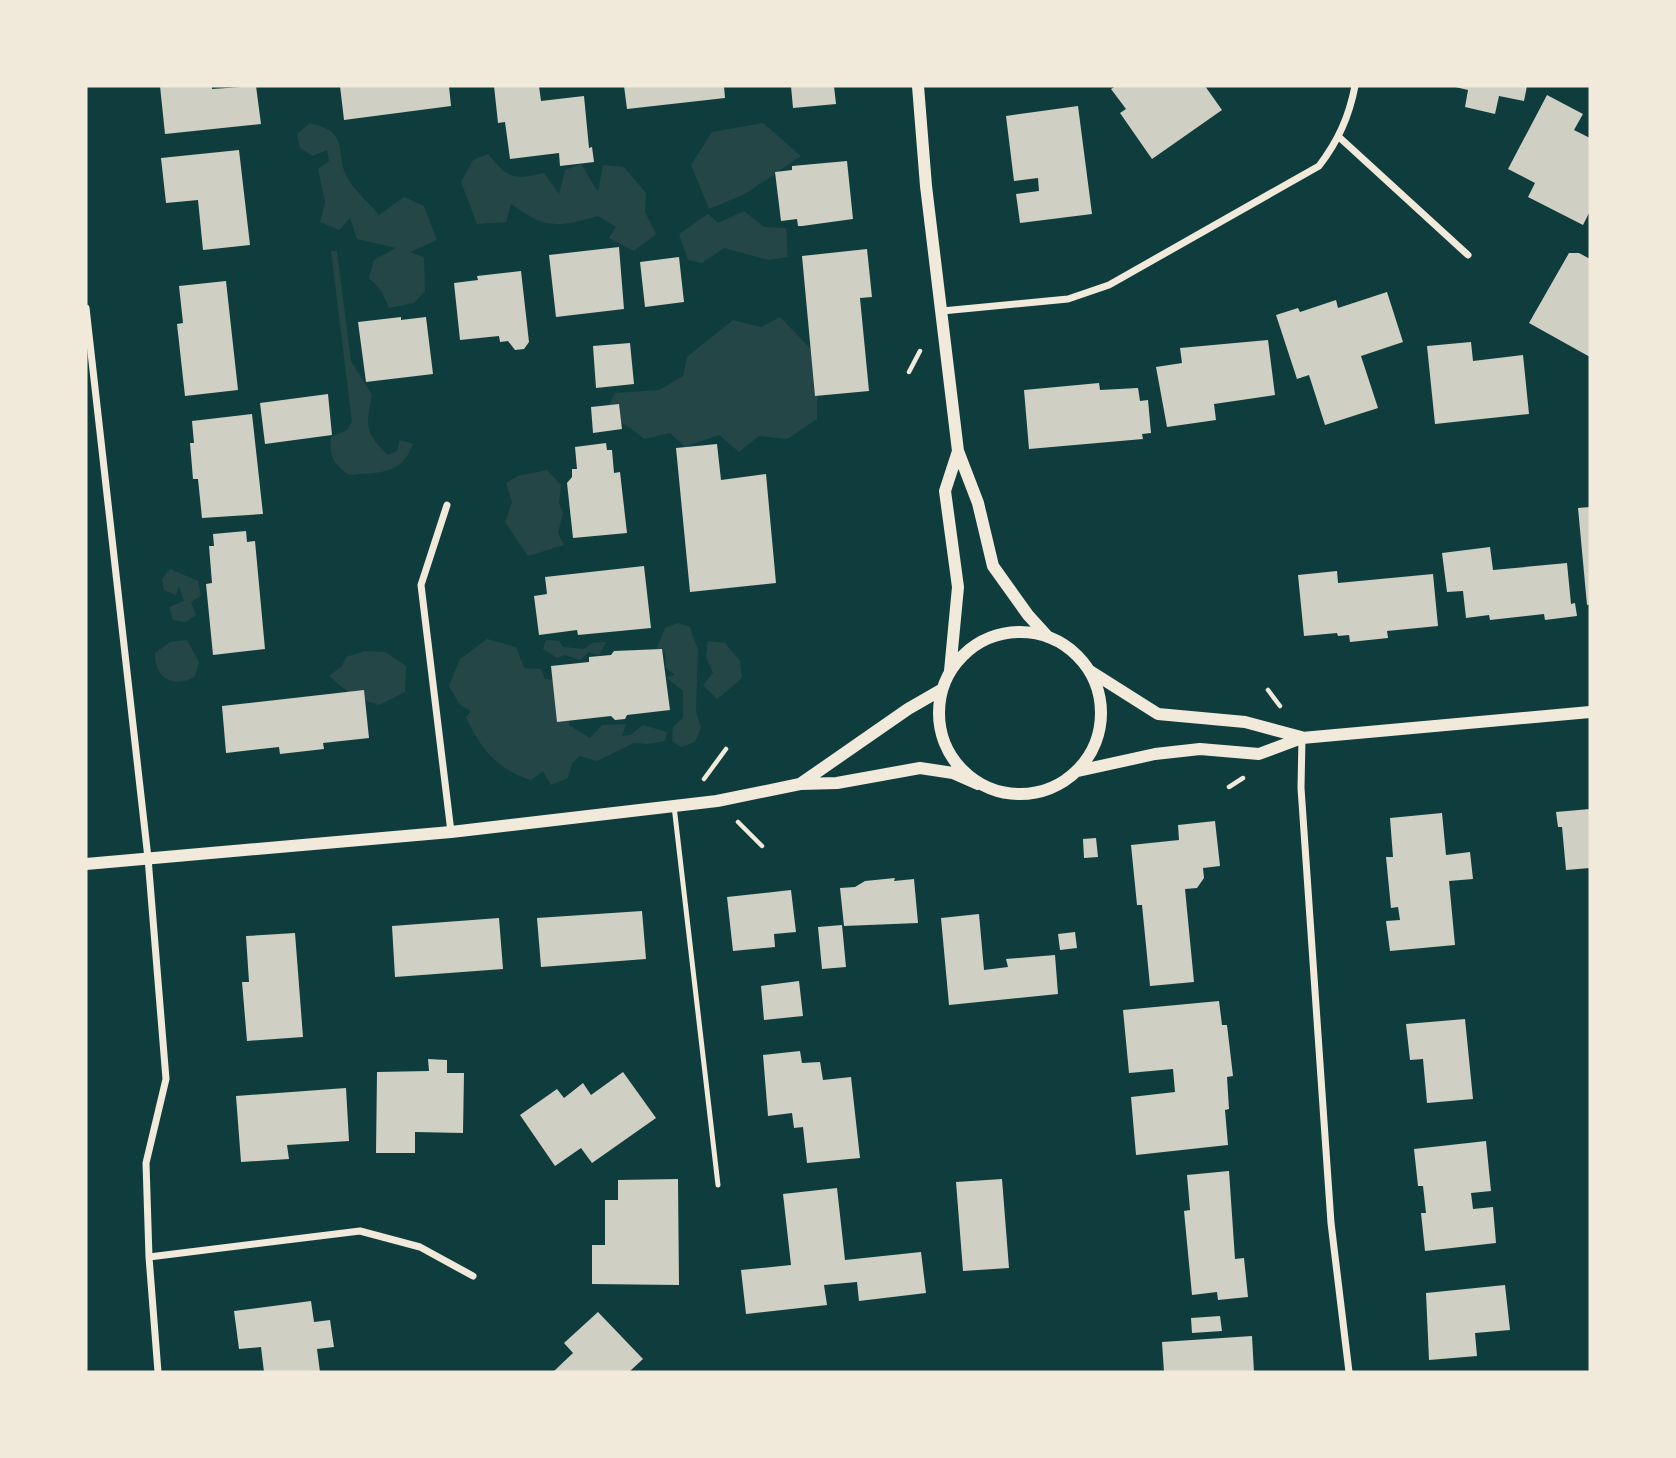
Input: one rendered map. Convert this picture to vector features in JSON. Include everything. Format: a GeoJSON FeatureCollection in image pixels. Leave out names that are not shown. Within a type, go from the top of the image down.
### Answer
{"type":"FeatureCollection","features":[{"type":"Feature","properties":{"kind":"street"},"geometry":{"type":"LineString","coordinates":[[918,86],[926,186],[958,451],[978,503],[993,566],[1028,615],[1048,637]]}},
{"type":"Feature","properties":{"kind":"street"},"geometry":{"type":"LineString","coordinates":[[942,311],[1068,299],[1109,285],[1319,166],[1339,137],[1350,113],[1355,86]]}},
{"type":"Feature","properties":{"kind":"street"},"geometry":{"type":"LineString","coordinates":[[1339,137],[1468,255]]}},
{"type":"Feature","properties":{"kind":"street"},"geometry":{"type":"LineString","coordinates":[[86,309],[148,858],[166,1079],[146,1163],[149,1257],[158,1372]]}},
{"type":"Feature","properties":{"kind":"street"},"geometry":{"type":"LineString","coordinates":[[950,672],[958,587],[944,491],[958,451]]}},
{"type":"Feature","properties":{"kind":"street"},"geometry":{"type":"LineString","coordinates":[[447,505],[421,585],[451,832]]}},
{"type":"Feature","properties":{"kind":"street"},"geometry":{"type":"LineString","coordinates":[[978,784],[958,766],[944,744],[938,717],[941,690],[950,672],[972,647],[996,635],[1022,631],[1048,637],[1072,650],[1090,671],[1158,715],[1245,722],[1302,738]]}},
{"type":"Feature","properties":{"kind":"street"},"geometry":{"type":"LineString","coordinates":[[86,864],[451,832],[717,801],[800,784],[837,783],[920,768],[953,773],[1004,793],[1030,794],[1056,786],[1078,771],[1093,749],[1101,723],[1100,696],[1090,671]]}},
{"type":"Feature","properties":{"kind":"street"},"geometry":{"type":"LineString","coordinates":[[800,784],[908,709],[941,690]]}},
{"type":"Feature","properties":{"kind":"street"},"geometry":{"type":"LineString","coordinates":[[1078,771],[1155,754],[1189,750],[1259,754],[1302,738],[1590,712]]}},
{"type":"Feature","properties":{"kind":"street"},"geometry":{"type":"LineString","coordinates":[[1302,738],[1301,788],[1331,1223],[1349,1372]]}},
{"type":"Feature","properties":{"kind":"street"},"geometry":{"type":"LineString","coordinates":[[149,1257],[360,1231],[419,1247],[473,1276]]}},
{"type":"Feature","properties":{"kind":"lane"},"geometry":{"type":"LineString","coordinates":[[674,806],[718,1185]]}},
{"type":"Feature","properties":{"kind":"shaded area"},"geometry":{"type":"Polygon","coordinates":[[[310,123],[323,127],[336,137],[347,177],[379,215],[404,197],[424,206],[437,240],[410,252],[424,257],[425,291],[414,303],[389,308],[381,290],[369,278],[374,260],[396,248],[357,239],[350,218],[339,230],[320,222],[325,202],[318,169],[329,161],[327,150],[313,156],[300,148],[297,134],[310,123]]]}},
{"type":"Feature","properties":{"kind":"shaded area"},"geometry":{"type":"Polygon","coordinates":[[[763,123],[801,156],[745,194],[709,209],[691,165],[712,132],[763,123]]]}},
{"type":"Feature","properties":{"kind":"shaded area"},"geometry":{"type":"Polygon","coordinates":[[[488,154],[501,169],[512,176],[544,173],[559,194],[565,170],[581,164],[598,192],[603,165],[624,167],[646,193],[645,212],[656,234],[634,251],[609,238],[616,227],[598,216],[572,223],[552,224],[534,218],[511,204],[506,222],[477,224],[461,182],[473,160],[488,154]]]}},
{"type":"Feature","properties":{"kind":"shaded area"},"geometry":{"type":"Polygon","coordinates":[[[744,211],[764,227],[786,228],[788,257],[768,260],[724,248],[702,263],[688,260],[679,234],[708,214],[718,223],[744,211]]]}},
{"type":"Feature","properties":{"kind":"shaded area"},"geometry":{"type":"Polygon","coordinates":[[[331,251],[337,251],[351,361],[372,395],[368,422],[371,434],[388,455],[397,451],[400,440],[413,444],[402,462],[388,470],[349,475],[339,467],[332,455],[331,437],[347,430],[352,422],[331,251]]]}},
{"type":"Feature","properties":{"kind":"shaded area"},"geometry":{"type":"Polygon","coordinates":[[[780,317],[826,365],[817,401],[817,419],[787,439],[759,436],[739,452],[719,435],[685,447],[670,433],[645,439],[621,422],[609,405],[615,393],[659,390],[683,376],[687,357],[733,320],[761,327],[780,317]]]}},
{"type":"Feature","properties":{"kind":"shaded area"},"geometry":{"type":"Polygon","coordinates":[[[547,470],[561,485],[559,503],[563,513],[558,533],[564,545],[528,556],[505,522],[512,502],[506,483],[518,476],[547,470]]]}},
{"type":"Feature","properties":{"kind":"shaded area"},"geometry":{"type":"Polygon","coordinates":[[[170,569],[198,581],[201,596],[191,602],[196,615],[186,622],[173,620],[169,607],[184,601],[179,586],[176,595],[164,590],[162,579],[170,569]]]}},
{"type":"Feature","properties":{"kind":"shaded area"},"geometry":{"type":"Polygon","coordinates":[[[678,623],[690,627],[698,650],[696,711],[701,728],[695,742],[681,747],[672,741],[673,727],[683,718],[683,691],[666,677],[675,675],[666,668],[665,652],[657,648],[665,628],[678,623]]]}},
{"type":"Feature","properties":{"kind":"shaded area"},"geometry":{"type":"Polygon","coordinates":[[[487,639],[516,647],[524,668],[541,669],[545,679],[557,680],[569,712],[569,725],[590,738],[602,725],[626,724],[622,736],[631,735],[643,725],[667,732],[665,741],[634,743],[597,761],[580,756],[572,763],[568,778],[551,785],[543,771],[531,780],[519,776],[500,764],[477,739],[466,717],[471,711],[460,705],[449,686],[460,659],[487,639]]]}},
{"type":"Feature","properties":{"kind":"shaded area"},"geometry":{"type":"Polygon","coordinates":[[[187,640],[199,662],[195,677],[179,682],[167,679],[158,669],[155,653],[170,642],[187,640]]]}},
{"type":"Feature","properties":{"kind":"shaded area"},"geometry":{"type":"Polygon","coordinates":[[[546,640],[559,641],[563,647],[584,649],[592,643],[606,642],[599,656],[589,652],[580,660],[565,655],[557,658],[543,649],[546,640]]]}},
{"type":"Feature","properties":{"kind":"shaded area"},"geometry":{"type":"Polygon","coordinates":[[[708,641],[725,643],[740,661],[742,678],[717,699],[703,685],[713,673],[706,657],[708,641]]]}},
{"type":"Feature","properties":{"kind":"shaded area"},"geometry":{"type":"Polygon","coordinates":[[[365,651],[385,652],[406,666],[405,692],[379,705],[354,697],[329,676],[342,666],[346,657],[365,651]]]}},
{"type":"Feature","properties":{"kind":"building"},"geometry":{"type":"Polygon","coordinates":[[[160,86],[212,86],[212,89],[256,86],[261,124],[165,134],[160,86]]]}},
{"type":"Feature","properties":{"kind":"building"},"geometry":{"type":"Polygon","coordinates":[[[340,86],[449,86],[451,106],[344,120],[340,86]]]}},
{"type":"Feature","properties":{"kind":"building"},"geometry":{"type":"Polygon","coordinates":[[[494,86],[539,86],[541,101],[584,96],[589,148],[592,147],[594,162],[560,166],[559,153],[510,159],[505,122],[498,123],[494,86]]]}},
{"type":"Feature","properties":{"kind":"building"},"geometry":{"type":"Polygon","coordinates":[[[624,86],[724,86],[725,98],[627,109],[624,86]]]}},
{"type":"Feature","properties":{"kind":"building"},"geometry":{"type":"Polygon","coordinates":[[[791,86],[834,86],[836,104],[793,108],[791,86]]]}},
{"type":"Feature","properties":{"kind":"building"},"geometry":{"type":"Polygon","coordinates":[[[1116,86],[1205,86],[1222,110],[1152,159],[1120,113],[1126,109],[1111,89],[1116,86]]]}},
{"type":"Feature","properties":{"kind":"building"},"geometry":{"type":"Polygon","coordinates":[[[1451,86],[1527,86],[1524,101],[1499,96],[1495,114],[1465,107],[1468,90],[1451,86]]]}},
{"type":"Feature","properties":{"kind":"building"},"geometry":{"type":"Polygon","coordinates":[[[1547,95],[1583,114],[1574,130],[1590,138],[1590,211],[1583,225],[1528,197],[1535,183],[1508,169],[1547,95]]]}},
{"type":"Feature","properties":{"kind":"building"},"geometry":{"type":"Polygon","coordinates":[[[1078,106],[1092,214],[1020,223],[1016,194],[1039,191],[1038,178],[1014,181],[1006,116],[1078,106]]]}},
{"type":"Feature","properties":{"kind":"building"},"geometry":{"type":"Polygon","coordinates":[[[239,150],[250,245],[203,250],[198,200],[166,203],[161,158],[239,150]]]}},
{"type":"Feature","properties":{"kind":"building"},"geometry":{"type":"Polygon","coordinates":[[[847,161],[853,219],[802,226],[798,226],[797,219],[781,221],[775,172],[792,170],[792,166],[847,161]]]}},
{"type":"Feature","properties":{"kind":"building"},"geometry":{"type":"Polygon","coordinates":[[[619,247],[624,309],[556,317],[549,255],[619,247]]]}},
{"type":"Feature","properties":{"kind":"building"},"geometry":{"type":"Polygon","coordinates":[[[867,249],[872,297],[860,298],[869,391],[815,396],[802,256],[867,249]]]}},
{"type":"Feature","properties":{"kind":"building"},"geometry":{"type":"Polygon","coordinates":[[[1569,253],[1579,253],[1590,259],[1590,357],[1529,323],[1569,253]]]}},
{"type":"Feature","properties":{"kind":"building"},"geometry":{"type":"Polygon","coordinates":[[[679,257],[684,302],[645,307],[640,262],[679,257]]]}},
{"type":"Feature","properties":{"kind":"building"},"geometry":{"type":"Polygon","coordinates":[[[521,271],[529,342],[524,349],[515,350],[508,341],[500,342],[499,336],[460,340],[454,283],[478,280],[477,276],[521,271]]]}},
{"type":"Feature","properties":{"kind":"building"},"geometry":{"type":"Polygon","coordinates":[[[226,281],[238,390],[185,396],[177,324],[183,323],[179,286],[226,281]]]}},
{"type":"Feature","properties":{"kind":"building"},"geometry":{"type":"Polygon","coordinates":[[[1387,292],[1403,342],[1361,356],[1378,408],[1325,425],[1309,375],[1297,379],[1276,315],[1298,308],[1300,312],[1336,300],[1338,308],[1387,292]]]}},
{"type":"Feature","properties":{"kind":"building"},"geometry":{"type":"Polygon","coordinates":[[[401,317],[401,320],[426,317],[433,374],[366,382],[358,322],[401,317]]]}},
{"type":"Feature","properties":{"kind":"building"},"geometry":{"type":"Polygon","coordinates":[[[1268,340],[1275,395],[1214,404],[1216,420],[1167,427],[1156,367],[1182,363],[1180,348],[1268,340]]]}},
{"type":"Feature","properties":{"kind":"building"},"geometry":{"type":"Polygon","coordinates":[[[1471,342],[1473,361],[1523,355],[1529,414],[1435,424],[1427,346],[1471,342]]]}},
{"type":"Feature","properties":{"kind":"building"},"geometry":{"type":"Polygon","coordinates":[[[630,343],[634,384],[596,388],[593,346],[630,343]]]}},
{"type":"Feature","properties":{"kind":"building"},"geometry":{"type":"Polygon","coordinates":[[[1099,383],[1100,390],[1138,388],[1140,401],[1148,400],[1151,433],[1142,434],[1143,439],[1029,449],[1024,390],[1099,383]]]}},
{"type":"Feature","properties":{"kind":"building"},"geometry":{"type":"Polygon","coordinates":[[[328,394],[332,435],[265,444],[260,403],[328,394]]]}},
{"type":"Feature","properties":{"kind":"building"},"geometry":{"type":"Polygon","coordinates":[[[619,404],[622,429],[593,433],[591,407],[619,404]]]}},
{"type":"Feature","properties":{"kind":"building"},"geometry":{"type":"Polygon","coordinates":[[[252,414],[263,514],[202,518],[198,479],[193,479],[190,443],[194,443],[192,421],[252,414]]]}},
{"type":"Feature","properties":{"kind":"building"},"geometry":{"type":"Polygon","coordinates":[[[606,443],[607,450],[612,450],[614,473],[620,472],[627,533],[573,538],[567,483],[572,477],[572,469],[577,469],[575,447],[606,443]]]}},
{"type":"Feature","properties":{"kind":"building"},"geometry":{"type":"Polygon","coordinates":[[[717,444],[721,480],[766,474],[776,583],[690,592],[676,448],[717,444]]]}},
{"type":"Feature","properties":{"kind":"building"},"geometry":{"type":"Polygon","coordinates":[[[1590,507],[1590,604],[1587,605],[1578,508],[1590,507]]]}},
{"type":"Feature","properties":{"kind":"building"},"geometry":{"type":"Polygon","coordinates":[[[246,531],[247,542],[255,541],[265,649],[213,655],[206,584],[212,583],[209,546],[214,546],[213,534],[246,531]]]}},
{"type":"Feature","properties":{"kind":"building"},"geometry":{"type":"Polygon","coordinates":[[[1490,547],[1493,570],[1567,563],[1571,604],[1575,603],[1577,616],[1545,620],[1544,614],[1490,620],[1489,615],[1466,618],[1463,591],[1447,592],[1442,553],[1490,547]]]}},
{"type":"Feature","properties":{"kind":"building"},"geometry":{"type":"Polygon","coordinates":[[[644,566],[651,628],[578,635],[577,630],[539,635],[534,596],[547,594],[545,577],[644,566]]]}},
{"type":"Feature","properties":{"kind":"building"},"geometry":{"type":"Polygon","coordinates":[[[1337,571],[1338,583],[1433,574],[1438,626],[1387,631],[1388,638],[1350,642],[1349,635],[1338,636],[1337,633],[1304,636],[1298,575],[1337,571]]]}},
{"type":"Feature","properties":{"kind":"building"},"geometry":{"type":"Polygon","coordinates":[[[662,649],[670,710],[627,715],[625,719],[615,720],[611,716],[557,722],[551,666],[589,662],[589,657],[611,655],[614,651],[662,649]]]}},
{"type":"Feature","properties":{"kind":"building"},"geometry":{"type":"Polygon","coordinates":[[[364,690],[369,738],[323,743],[324,749],[280,754],[279,747],[226,753],[222,706],[364,690]]]}},
{"type":"Feature","properties":{"kind":"building"},"geometry":{"type":"Polygon","coordinates":[[[1590,809],[1590,868],[1566,870],[1562,827],[1558,827],[1556,812],[1590,809]]]}},
{"type":"Feature","properties":{"kind":"building"},"geometry":{"type":"Polygon","coordinates":[[[1442,813],[1446,855],[1470,852],[1473,879],[1449,881],[1455,945],[1390,951],[1386,921],[1400,920],[1398,907],[1391,908],[1386,857],[1393,857],[1390,818],[1442,813]]]}},
{"type":"Feature","properties":{"kind":"building"},"geometry":{"type":"Polygon","coordinates":[[[1215,821],[1220,866],[1203,868],[1204,878],[1197,888],[1185,889],[1194,982],[1150,986],[1142,905],[1137,905],[1131,845],[1179,840],[1178,825],[1215,821]]]}},
{"type":"Feature","properties":{"kind":"building"},"geometry":{"type":"Polygon","coordinates":[[[1096,838],[1098,857],[1084,858],[1083,839],[1096,838]]]}},
{"type":"Feature","properties":{"kind":"building"},"geometry":{"type":"Polygon","coordinates":[[[895,878],[894,881],[914,879],[918,923],[844,926],[840,888],[855,887],[865,881],[895,878]]]}},
{"type":"Feature","properties":{"kind":"building"},"geometry":{"type":"Polygon","coordinates":[[[791,890],[796,932],[774,934],[775,947],[733,951],[727,897],[791,890]]]}},
{"type":"Feature","properties":{"kind":"building"},"geometry":{"type":"Polygon","coordinates":[[[642,911],[646,959],[541,967],[537,918],[642,911]]]}},
{"type":"Feature","properties":{"kind":"building"},"geometry":{"type":"Polygon","coordinates":[[[979,914],[984,970],[1008,967],[1006,959],[1055,955],[1058,994],[949,1005],[941,918],[979,914]]]}},
{"type":"Feature","properties":{"kind":"building"},"geometry":{"type":"Polygon","coordinates":[[[499,918],[503,969],[395,977],[392,926],[499,918]]]}},
{"type":"Feature","properties":{"kind":"building"},"geometry":{"type":"Polygon","coordinates":[[[842,925],[846,967],[822,969],[818,927],[842,925]]]}},
{"type":"Feature","properties":{"kind":"building"},"geometry":{"type":"Polygon","coordinates":[[[1075,932],[1077,948],[1060,950],[1058,934],[1075,932]]]}},
{"type":"Feature","properties":{"kind":"building"},"geometry":{"type":"Polygon","coordinates":[[[295,933],[303,1037],[247,1041],[242,982],[249,982],[246,936],[295,933]]]}},
{"type":"Feature","properties":{"kind":"building"},"geometry":{"type":"Polygon","coordinates":[[[799,981],[803,1016],[764,1020],[761,986],[799,981]]]}},
{"type":"Feature","properties":{"kind":"building"},"geometry":{"type":"Polygon","coordinates":[[[1219,1001],[1222,1025],[1227,1025],[1233,1076],[1227,1077],[1229,1109],[1225,1110],[1228,1145],[1136,1155],[1131,1097],[1175,1092],[1173,1069],[1129,1073],[1123,1010],[1219,1001]]]}},
{"type":"Feature","properties":{"kind":"building"},"geometry":{"type":"Polygon","coordinates":[[[1465,1019],[1473,1099],[1427,1103],[1423,1059],[1410,1060],[1406,1024],[1465,1019]]]}},
{"type":"Feature","properties":{"kind":"building"},"geometry":{"type":"Polygon","coordinates":[[[800,1051],[802,1063],[820,1062],[823,1080],[851,1077],[860,1158],[807,1163],[803,1127],[794,1128],[792,1113],[768,1116],[763,1055],[800,1051]]]}},
{"type":"Feature","properties":{"kind":"building"},"geometry":{"type":"Polygon","coordinates":[[[428,1059],[447,1060],[447,1073],[464,1073],[463,1133],[415,1132],[415,1153],[376,1153],[377,1072],[429,1071],[428,1059]]]}},
{"type":"Feature","properties":{"kind":"building"},"geometry":{"type":"Polygon","coordinates":[[[623,1072],[656,1118],[592,1163],[581,1148],[555,1166],[520,1115],[557,1089],[564,1098],[583,1083],[591,1095],[623,1072]]]}},
{"type":"Feature","properties":{"kind":"building"},"geometry":{"type":"Polygon","coordinates":[[[346,1088],[349,1141],[287,1145],[289,1159],[241,1162],[236,1096],[346,1088]]]}},
{"type":"Feature","properties":{"kind":"building"},"geometry":{"type":"Polygon","coordinates":[[[1486,1141],[1491,1191],[1471,1193],[1473,1209],[1493,1207],[1496,1243],[1425,1251],[1421,1213],[1426,1213],[1423,1186],[1418,1186],[1414,1149],[1486,1141]]]}},
{"type":"Feature","properties":{"kind":"building"},"geometry":{"type":"Polygon","coordinates":[[[1229,1171],[1235,1259],[1244,1258],[1248,1297],[1218,1300],[1217,1292],[1192,1295],[1184,1211],[1190,1210],[1187,1175],[1229,1171]]]}},
{"type":"Feature","properties":{"kind":"building"},"geometry":{"type":"Polygon","coordinates":[[[678,1179],[679,1285],[592,1284],[592,1245],[605,1245],[605,1200],[618,1200],[618,1180],[678,1179]]]}},
{"type":"Feature","properties":{"kind":"building"},"geometry":{"type":"Polygon","coordinates":[[[1002,1179],[1009,1268],[963,1271],[956,1182],[1002,1179]]]}},
{"type":"Feature","properties":{"kind":"building"},"geometry":{"type":"Polygon","coordinates":[[[837,1188],[845,1260],[921,1252],[926,1293],[859,1301],[857,1282],[824,1285],[827,1305],[746,1314],[741,1270],[791,1265],[783,1194],[837,1188]]]}},
{"type":"Feature","properties":{"kind":"building"},"geometry":{"type":"Polygon","coordinates":[[[1505,1285],[1510,1330],[1475,1333],[1477,1356],[1429,1360],[1426,1293],[1505,1285]]]}},
{"type":"Feature","properties":{"kind":"building"},"geometry":{"type":"Polygon","coordinates":[[[311,1301],[314,1322],[330,1320],[334,1347],[317,1349],[320,1372],[264,1372],[261,1347],[239,1349],[234,1311],[311,1301]]]}},
{"type":"Feature","properties":{"kind":"building"},"geometry":{"type":"Polygon","coordinates":[[[598,1312],[643,1359],[629,1372],[553,1372],[573,1353],[564,1343],[598,1312]]]}},
{"type":"Feature","properties":{"kind":"building"},"geometry":{"type":"Polygon","coordinates":[[[1220,1316],[1222,1331],[1192,1333],[1191,1318],[1220,1316]]]}},
{"type":"Feature","properties":{"kind":"building"},"geometry":{"type":"Polygon","coordinates":[[[1252,1336],[1254,1372],[1164,1372],[1162,1342],[1252,1336]]]}}]}
